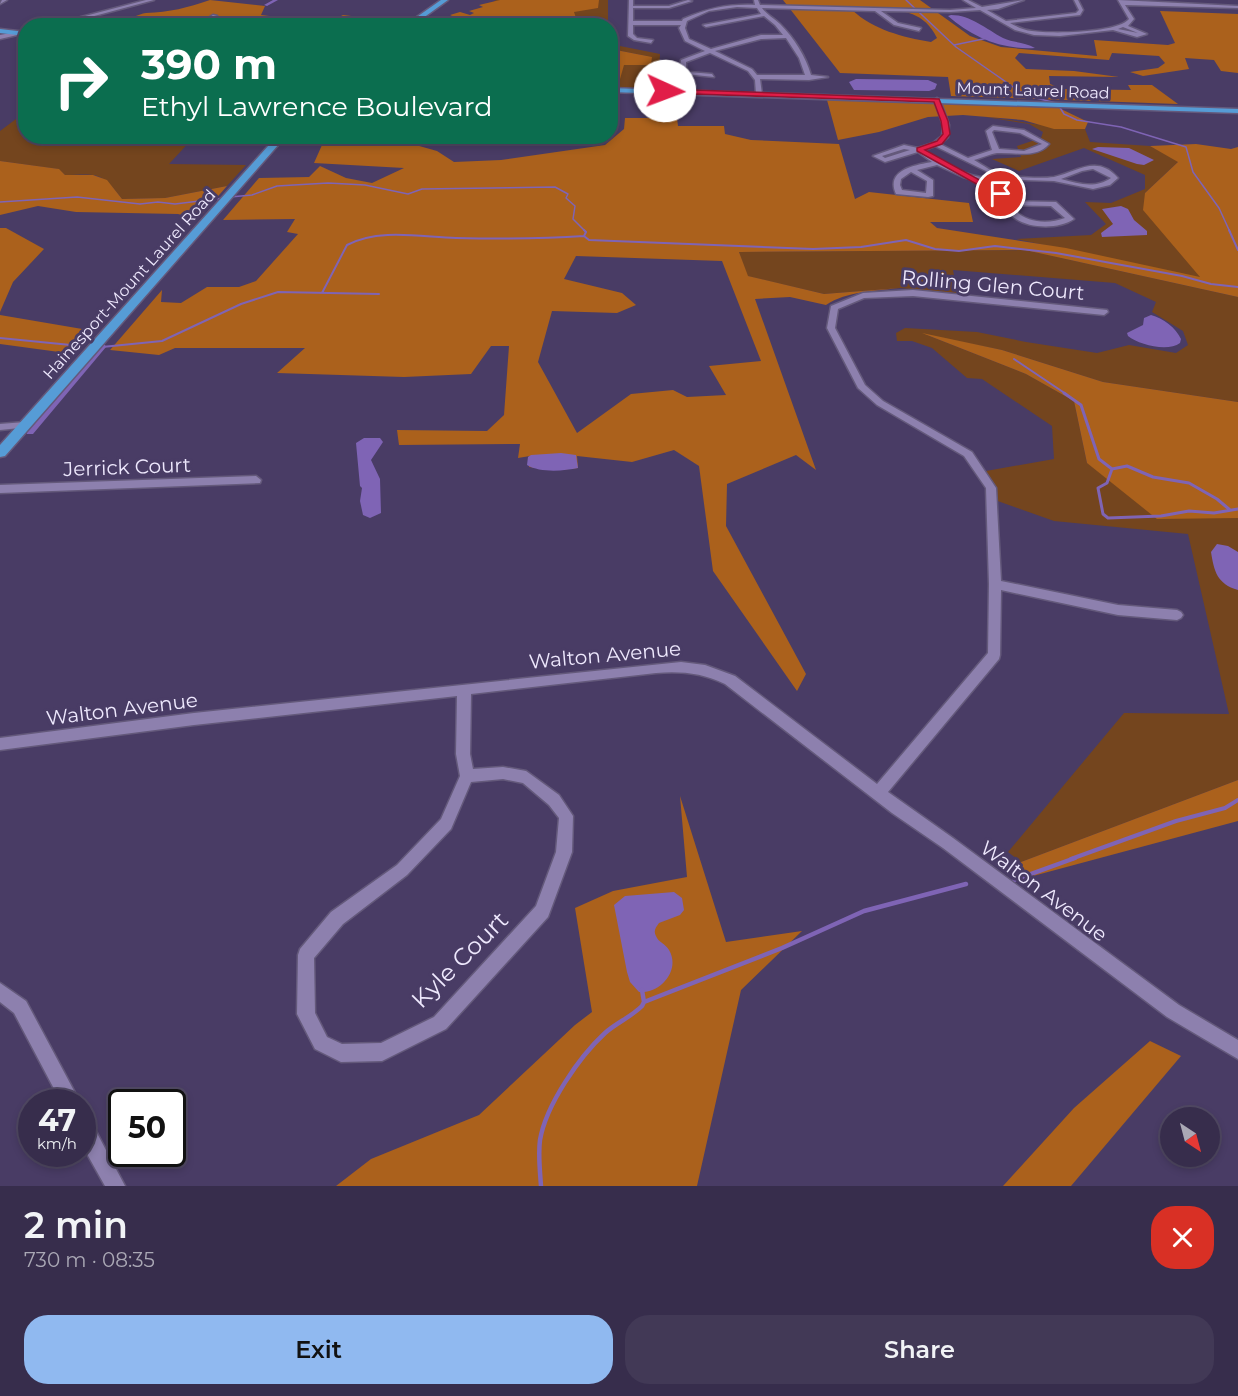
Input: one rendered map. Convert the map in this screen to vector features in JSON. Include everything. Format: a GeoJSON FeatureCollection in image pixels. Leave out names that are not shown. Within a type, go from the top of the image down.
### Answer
{"type":"FeatureCollection","features":[{"type":"Feature","properties":{"kind":"main road"},"geometry":{"type":"LineString","coordinates":[[419,18],[445,0]]}},
{"type":"Feature","properties":{"kind":"main road"},"geometry":{"type":"LineString","coordinates":[[0,31],[17,33]]}},
{"type":"Feature","properties":{"kind":"main road","name":"Mount Laurel Road"},"geometry":{"type":"LineString","coordinates":[[618,90],[1238,111]]}},
{"type":"Feature","properties":{"kind":"main road","name":"Hainesport-Mount Laurel Road"},"geometry":{"type":"LineString","coordinates":[[0,453],[275,144]]}},
{"type":"Feature","properties":{"kind":"street"},"geometry":{"type":"LineString","coordinates":[[0,3],[5,0]]}},
{"type":"Feature","properties":{"kind":"street"},"geometry":{"type":"LineString","coordinates":[[81,18],[152,0]]}},
{"type":"Feature","properties":{"kind":"street"},"geometry":{"type":"LineString","coordinates":[[631,0],[631,37],[651,41]]}},
{"type":"Feature","properties":{"kind":"street"},"geometry":{"type":"LineString","coordinates":[[965,0],[1024,31],[1052,35],[1113,28],[1125,27],[1144,34],[1113,28]]}},
{"type":"Feature","properties":{"kind":"street"},"geometry":{"type":"LineString","coordinates":[[630,23],[683,23],[690,17],[716,8],[757,3],[877,10],[981,9],[1022,0]]}},
{"type":"Feature","properties":{"kind":"street"},"geometry":{"type":"LineString","coordinates":[[1005,22],[1078,14],[1081,10],[1076,0]]}},
{"type":"Feature","properties":{"kind":"street"},"geometry":{"type":"LineString","coordinates":[[631,7],[669,8],[690,1]]}},
{"type":"Feature","properties":{"kind":"street"},"geometry":{"type":"LineString","coordinates":[[1121,1],[1238,7]]}},
{"type":"Feature","properties":{"kind":"street"},"geometry":{"type":"LineString","coordinates":[[1121,1],[1132,21],[1125,27]]}},
{"type":"Feature","properties":{"kind":"street"},"geometry":{"type":"LineString","coordinates":[[757,3],[763,15],[778,25],[805,62],[809,78]]}},
{"type":"Feature","properties":{"kind":"street"},"geometry":{"type":"LineString","coordinates":[[877,10],[896,24],[919,29]]}},
{"type":"Feature","properties":{"kind":"street"},"geometry":{"type":"LineString","coordinates":[[706,25],[763,15]]}},
{"type":"Feature","properties":{"kind":"street"},"geometry":{"type":"LineString","coordinates":[[683,23],[682,28],[687,40],[743,65],[756,77],[759,94]]}},
{"type":"Feature","properties":{"kind":"street"},"geometry":{"type":"LineString","coordinates":[[0,37],[17,33]]}},
{"type":"Feature","properties":{"kind":"street"},"geometry":{"type":"LineString","coordinates":[[1052,35],[1063,43]]}},
{"type":"Feature","properties":{"kind":"street"},"geometry":{"type":"LineString","coordinates":[[712,76],[689,74],[682,67],[683,61],[686,58],[761,37],[786,36]]}},
{"type":"Feature","properties":{"kind":"street"},"geometry":{"type":"LineString","coordinates":[[756,77],[825,77]]}},
{"type":"Feature","properties":{"kind":"street"},"geometry":{"type":"LineString","coordinates":[[937,100],[945,121],[946,134],[943,140],[918,150],[885,160],[876,156],[904,147],[918,150],[998,191],[1006,203],[1015,215],[1028,221],[1064,222],[1070,219],[1053,204],[1006,203]]}},
{"type":"Feature","properties":{"kind":"street"},"geometry":{"type":"LineString","coordinates":[[968,160],[996,151],[1024,153],[1046,146],[1022,131],[994,128],[990,131],[996,151]]}},
{"type":"Feature","properties":{"kind":"street"},"geometry":{"type":"LineString","coordinates":[[935,144],[996,177]]}},
{"type":"Feature","properties":{"kind":"street"},"geometry":{"type":"LineString","coordinates":[[912,170],[930,180],[930,194],[903,194],[897,190],[897,178],[912,170],[940,162]]}},
{"type":"Feature","properties":{"kind":"street"},"geometry":{"type":"LineString","coordinates":[[973,179],[986,181],[996,177],[1054,179],[1086,188],[1108,183],[1115,178],[1102,170],[1089,167],[1054,179]]}},
{"type":"Feature","properties":{"kind":"street","name":"Rolling Glen Court"},"geometry":{"type":"LineString","coordinates":[[878,794],[993,655],[995,584],[991,488],[968,454],[880,403],[861,386],[831,328],[834,308],[863,296],[913,293],[1104,312]]}},
{"type":"Feature","properties":{"kind":"street"},"geometry":{"type":"LineString","coordinates":[[0,427],[25,425]]}},
{"type":"Feature","properties":{"kind":"street","name":"Jerrick Court"},"geometry":{"type":"LineString","coordinates":[[0,489],[256,480]]}},
{"type":"Feature","properties":{"kind":"street"},"geometry":{"type":"LineString","coordinates":[[995,584],[1118,610],[1177,615]]}},
{"type":"Feature","properties":{"kind":"street","name":"Walton Avenue"},"geometry":{"type":"LineString","coordinates":[[0,744],[194,719],[464,689],[662,668],[704,669],[730,680],[878,794],[1173,1011],[1209,1035],[1238,1050]]}},
{"type":"Feature","properties":{"kind":"street"},"geometry":{"type":"LineString","coordinates":[[464,689],[463,754],[467,776]]}},
{"type":"Feature","properties":{"kind":"street","name":"Kyle Court"},"geometry":{"type":"LineString","coordinates":[[503,773],[526,777],[554,800],[566,816],[564,852],[542,911],[440,1023],[382,1052],[340,1053],[321,1043],[306,1014],[306,955],[337,918],[402,870],[446,824],[467,776],[503,773]]}},
{"type":"Feature","properties":{"kind":"street"},"geometry":{"type":"LineString","coordinates":[[0,991],[20,1006],[64,1089]]}},
{"type":"Feature","properties":{"kind":"street"},"geometry":{"type":"LineString","coordinates":[[96,1151],[115,1186]]}},
{"type":"Feature","properties":{"kind":"shaded area"},"geometry":{"type":"Polygon","coordinates":[[[210,0],[265,6],[261,15],[286,18],[129,18],[210,0]]]}},
{"type":"Feature","properties":{"kind":"shaded area"},"geometry":{"type":"Polygon","coordinates":[[[496,0],[608,0],[608,18],[469,18],[496,0]]]}},
{"type":"Feature","properties":{"kind":"shaded area"},"geometry":{"type":"Polygon","coordinates":[[[500,0],[599,0],[598,8],[574,12],[576,18],[456,18],[450,15],[460,12],[470,15],[474,13],[469,11],[483,7],[479,5],[500,0]]]}},
{"type":"Feature","properties":{"kind":"shaded area"},"geometry":{"type":"Polygon","coordinates":[[[783,0],[920,0],[970,36],[1001,47],[1097,56],[1094,40],[1168,45],[1175,43],[1160,11],[1238,14],[1238,73],[1221,71],[1214,60],[1185,58],[1189,69],[1143,76],[1130,72],[1158,68],[1165,63],[1159,56],[1112,53],[1109,60],[1019,53],[1015,58],[1026,69],[1074,71],[1119,77],[1049,76],[1050,84],[1063,89],[1131,90],[1128,85],[1152,85],[1178,104],[951,96],[948,77],[840,73],[783,0]],[[852,10],[870,23],[889,32],[931,42],[937,38],[930,27],[912,14],[889,10],[852,10]]]}},
{"type":"Feature","properties":{"kind":"shaded area"},"geometry":{"type":"Polygon","coordinates":[[[343,15],[368,18],[337,18],[343,15]]]}},
{"type":"Feature","properties":{"kind":"shaded area"},"geometry":{"type":"Polygon","coordinates":[[[948,16],[965,17],[1003,38],[1035,48],[1011,47],[988,41],[967,30],[948,16]]]}},
{"type":"Feature","properties":{"kind":"shaded area"},"geometry":{"type":"Polygon","coordinates":[[[618,45],[660,54],[658,87],[651,87],[651,91],[618,89],[618,52],[652,57],[618,50],[618,45]]]}},
{"type":"Feature","properties":{"kind":"shaded area"},"geometry":{"type":"Polygon","coordinates":[[[618,50],[652,57],[651,65],[624,65],[618,86],[618,50]]]}},
{"type":"Feature","properties":{"kind":"shaded area"},"geometry":{"type":"Polygon","coordinates":[[[856,79],[928,80],[937,84],[935,89],[929,91],[854,90],[849,82],[856,79]]]}},
{"type":"Feature","properties":{"kind":"shaded area"},"geometry":{"type":"Polygon","coordinates":[[[827,100],[1059,108],[1088,122],[1085,129],[1054,129],[1023,120],[963,115],[928,117],[879,132],[838,140],[827,100]]]}},
{"type":"Feature","properties":{"kind":"shaded area"},"geometry":{"type":"Polygon","coordinates":[[[985,117],[1060,128],[1085,129],[1090,142],[1150,146],[1179,161],[1145,193],[1201,278],[1016,239],[1091,235],[1106,224],[1085,202],[1111,203],[1145,189],[1145,175],[1084,148],[1019,171],[992,159],[1021,157],[1017,146],[1041,138],[1043,132],[1029,124],[985,117]]]}},
{"type":"Feature","properties":{"kind":"shaded area"},"geometry":{"type":"Polygon","coordinates":[[[18,118],[18,144],[188,144],[169,164],[246,165],[227,186],[165,198],[122,199],[109,183],[98,176],[65,175],[58,169],[0,161],[0,131],[18,118]]]}},
{"type":"Feature","properties":{"kind":"shaded area"},"geometry":{"type":"Polygon","coordinates":[[[625,118],[677,118],[678,126],[724,126],[725,134],[751,140],[839,144],[855,199],[869,192],[969,203],[973,222],[930,222],[937,228],[1066,248],[1200,277],[1143,210],[1145,193],[1178,162],[1150,146],[1196,144],[1231,149],[1238,147],[1238,297],[1025,250],[739,252],[748,276],[824,294],[900,288],[852,294],[826,305],[790,297],[755,299],[816,470],[796,455],[727,484],[726,526],[806,674],[797,691],[713,571],[699,466],[674,450],[632,462],[577,456],[578,468],[559,470],[529,467],[530,456],[518,458],[520,444],[399,445],[397,430],[487,431],[504,415],[509,346],[491,346],[471,374],[404,377],[277,373],[305,348],[175,348],[159,355],[110,350],[162,290],[161,302],[181,303],[207,287],[239,287],[256,281],[298,234],[287,232],[295,219],[223,220],[259,178],[309,177],[320,166],[346,178],[372,183],[404,168],[314,163],[322,145],[412,144],[437,151],[454,162],[501,160],[618,144],[618,134],[624,129],[625,118]],[[576,256],[564,279],[622,293],[636,305],[617,313],[552,311],[538,362],[577,433],[631,394],[673,390],[687,397],[726,395],[709,366],[761,361],[722,261],[576,256]]]}},
{"type":"Feature","properties":{"kind":"shaded area"},"geometry":{"type":"Polygon","coordinates":[[[1098,147],[1129,148],[1154,160],[1144,165],[1137,164],[1092,149],[1098,147]]]}},
{"type":"Feature","properties":{"kind":"shaded area"},"geometry":{"type":"Polygon","coordinates":[[[0,161],[59,169],[65,175],[93,175],[107,180],[122,199],[165,198],[227,186],[198,219],[178,214],[76,212],[38,206],[0,215],[0,161]]]}},
{"type":"Feature","properties":{"kind":"shaded area"},"geometry":{"type":"Polygon","coordinates":[[[1121,206],[1128,209],[1134,220],[1147,231],[1147,235],[1102,237],[1101,233],[1113,224],[1102,209],[1121,206]]]}},
{"type":"Feature","properties":{"kind":"shaded area"},"geometry":{"type":"Polygon","coordinates":[[[0,228],[6,228],[44,249],[13,282],[0,312],[0,228]]]}},
{"type":"Feature","properties":{"kind":"shaded area"},"geometry":{"type":"Polygon","coordinates":[[[1025,250],[1238,297],[1238,402],[1103,382],[1002,350],[927,335],[1026,374],[1074,401],[1087,463],[1238,518],[1238,780],[1021,862],[1008,852],[1124,713],[1229,714],[1188,534],[1054,521],[992,499],[986,471],[1054,459],[1052,426],[982,379],[967,378],[932,348],[912,341],[897,341],[896,333],[905,328],[977,332],[1097,353],[1129,345],[1176,353],[1188,345],[1183,331],[1152,312],[1156,302],[1115,283],[953,270],[957,293],[900,288],[824,294],[747,276],[739,252],[1025,250]]]}},
{"type":"Feature","properties":{"kind":"shaded area"},"geometry":{"type":"Polygon","coordinates":[[[0,315],[96,330],[74,354],[0,344],[0,315]]]}},
{"type":"Feature","properties":{"kind":"shaded area"},"geometry":{"type":"Polygon","coordinates":[[[1151,315],[1169,324],[1179,335],[1180,343],[1175,346],[1161,347],[1139,342],[1128,336],[1127,333],[1143,325],[1144,318],[1151,315]]]}},
{"type":"Feature","properties":{"kind":"shaded area"},"geometry":{"type":"Polygon","coordinates":[[[922,333],[1002,350],[1103,382],[1238,402],[1238,518],[1157,519],[1087,463],[1074,401],[1026,374],[922,333]]]}},
{"type":"Feature","properties":{"kind":"shaded area"},"geometry":{"type":"Polygon","coordinates":[[[364,438],[380,438],[383,442],[371,460],[380,479],[381,513],[370,518],[363,515],[360,501],[362,488],[356,443],[364,438]]]}},
{"type":"Feature","properties":{"kind":"shaded area"},"geometry":{"type":"Polygon","coordinates":[[[561,453],[576,455],[578,468],[545,470],[527,465],[528,457],[531,455],[561,453]]]}},
{"type":"Feature","properties":{"kind":"shaded area"},"geometry":{"type":"Polygon","coordinates":[[[1217,544],[1228,546],[1238,552],[1238,590],[1225,584],[1215,571],[1211,552],[1217,544]]]}},
{"type":"Feature","properties":{"kind":"shaded area"},"geometry":{"type":"Polygon","coordinates":[[[1238,780],[1238,821],[1018,880],[1021,862],[1238,780]]]}},
{"type":"Feature","properties":{"kind":"shaded area"},"geometry":{"type":"Polygon","coordinates":[[[680,796],[726,942],[802,931],[741,990],[697,1186],[336,1186],[371,1159],[479,1115],[575,1025],[592,1012],[575,908],[613,891],[687,877],[680,796]]]}},
{"type":"Feature","properties":{"kind":"shaded area"},"geometry":{"type":"Polygon","coordinates":[[[674,892],[682,898],[684,910],[680,915],[659,923],[655,931],[657,938],[668,948],[672,958],[670,973],[661,985],[647,992],[639,992],[630,982],[627,972],[614,905],[625,896],[674,892]]]}},
{"type":"Feature","properties":{"kind":"shaded area"},"geometry":{"type":"Polygon","coordinates":[[[1150,1041],[1181,1056],[1071,1186],[1003,1186],[1074,1108],[1150,1041]]]}},
{"type":"Feature","properties":{"kind":"waterway"},"geometry":{"type":"LineString","coordinates":[[266,5],[276,0]]}},
{"type":"Feature","properties":{"kind":"waterway"},"geometry":{"type":"LineString","coordinates":[[906,0],[956,47],[1019,91],[1028,96],[1056,103]]}},
{"type":"Feature","properties":{"kind":"waterway"},"geometry":{"type":"LineString","coordinates":[[954,45],[988,38]]}},
{"type":"Feature","properties":{"kind":"waterway"},"geometry":{"type":"LineString","coordinates":[[1059,106],[1064,114],[1077,120],[1121,127],[1186,147],[1193,172],[1219,208],[1230,232]]}},
{"type":"Feature","properties":{"kind":"waterway"},"geometry":{"type":"LineString","coordinates":[[230,197],[252,195],[277,186],[328,183],[365,185],[408,194],[422,189],[555,187],[568,194],[566,198],[575,206],[573,219],[586,232],[584,236]]}},
{"type":"Feature","properties":{"kind":"waterway"},"geometry":{"type":"LineString","coordinates":[[0,202],[77,197],[140,204],[158,202],[175,204],[224,198]]}},
{"type":"Feature","properties":{"kind":"waterway"},"geometry":{"type":"LineString","coordinates":[[1229,230],[1238,250]]}},
{"type":"Feature","properties":{"kind":"waterway"},"geometry":{"type":"LineString","coordinates":[[322,293],[347,245],[359,240],[386,235],[488,239],[584,236]]}},
{"type":"Feature","properties":{"kind":"waterway"},"geometry":{"type":"LineString","coordinates":[[584,236],[589,240],[813,249],[861,247],[906,240],[935,249],[959,251],[995,246],[1056,253],[1182,276],[1211,284],[1238,287]]}},
{"type":"Feature","properties":{"kind":"waterway"},"geometry":{"type":"LineString","coordinates":[[102,347],[162,341],[241,304],[278,292],[322,293]]}},
{"type":"Feature","properties":{"kind":"waterway"},"geometry":{"type":"LineString","coordinates":[[322,293],[379,294]]}},
{"type":"Feature","properties":{"kind":"waterway"},"geometry":{"type":"LineString","coordinates":[[0,338],[81,346]]}},
{"type":"Feature","properties":{"kind":"waterway"},"geometry":{"type":"LineString","coordinates":[[30,432],[102,347]]}},
{"type":"Feature","properties":{"kind":"waterway"},"geometry":{"type":"LineString","coordinates":[[1014,359],[1066,394]]}},
{"type":"Feature","properties":{"kind":"waterway"},"geometry":{"type":"LineString","coordinates":[[1064,393],[1081,405],[1099,459],[1112,469]]}},
{"type":"Feature","properties":{"kind":"waterway"},"geometry":{"type":"LineString","coordinates":[[1112,469],[1127,466],[1153,477],[1189,483],[1217,499],[1230,510]]}},
{"type":"Feature","properties":{"kind":"waterway"},"geometry":{"type":"LineString","coordinates":[[1112,469],[1107,483],[1098,488],[1103,514],[1108,518],[1161,516],[1189,511],[1214,513],[1238,509]]}},
{"type":"Feature","properties":{"kind":"waterway"},"geometry":{"type":"LineString","coordinates":[[1071,859],[1176,821],[1225,808],[1238,800]]}},
{"type":"Feature","properties":{"kind":"waterway"},"geometry":{"type":"LineString","coordinates":[[1014,880],[1075,858]]}},
{"type":"Feature","properties":{"kind":"waterway"},"geometry":{"type":"LineString","coordinates":[[644,1002],[782,948],[864,911],[966,884]]}},
{"type":"Feature","properties":{"kind":"waterway"},"geometry":{"type":"LineString","coordinates":[[642,990],[644,1002]]}},
{"type":"Feature","properties":{"kind":"waterway"},"geometry":{"type":"LineString","coordinates":[[541,1186],[540,1140],[543,1126],[556,1097],[595,1043],[644,1002]]}},
{"type":"Feature","properties":{"kind":"route"},"geometry":{"type":"LineString","coordinates":[[665,91],[937,100],[945,121],[945,137],[919,150],[1001,194]]}}]}
